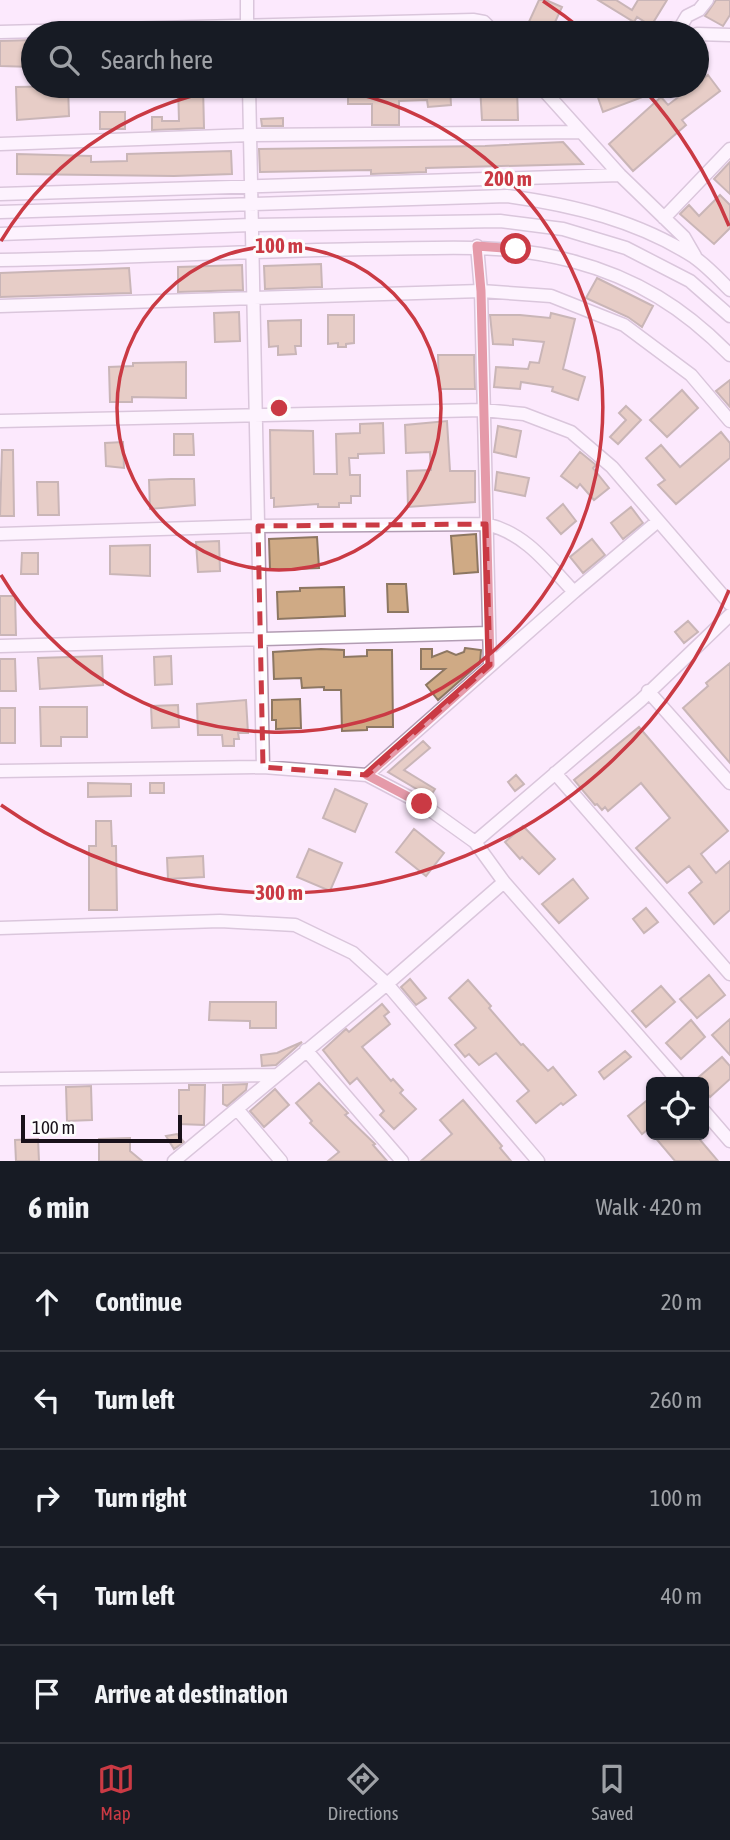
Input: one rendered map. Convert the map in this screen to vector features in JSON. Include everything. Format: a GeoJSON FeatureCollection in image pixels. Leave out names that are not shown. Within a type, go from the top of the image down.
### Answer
{"type":"FeatureCollection","features":[{"type":"Feature","properties":{"kind":"street"},"geometry":{"type":"LineString","coordinates":[[247,0],[247,21]]}},
{"type":"Feature","properties":{"kind":"street"},"geometry":{"type":"LineString","coordinates":[[684,21],[707,0]]}},
{"type":"Feature","properties":{"kind":"street"},"geometry":{"type":"LineString","coordinates":[[450,21],[478,21]]}},
{"type":"Feature","properties":{"kind":"street"},"geometry":{"type":"LineString","coordinates":[[0,32],[21,32]]}},
{"type":"Feature","properties":{"kind":"street"},"geometry":{"type":"LineString","coordinates":[[709,34],[730,35]]}},
{"type":"Feature","properties":{"kind":"street"},"geometry":{"type":"LineString","coordinates":[[249,98],[263,767]]}},
{"type":"Feature","properties":{"kind":"street"},"geometry":{"type":"LineString","coordinates":[[551,98],[620,175],[684,237],[696,258]]}},
{"type":"Feature","properties":{"kind":"street"},"geometry":{"type":"LineString","coordinates":[[0,144],[250,135],[581,132]]}},
{"type":"Feature","properties":{"kind":"street"},"geometry":{"type":"LineString","coordinates":[[664,218],[730,149]]}},
{"type":"Feature","properties":{"kind":"street"},"geometry":{"type":"LineString","coordinates":[[0,194],[620,175]]}},
{"type":"Feature","properties":{"kind":"street"},"geometry":{"type":"LineString","coordinates":[[0,212],[507,196],[595,212],[653,234],[696,258],[730,290]]}},
{"type":"Feature","properties":{"kind":"street"},"geometry":{"type":"LineString","coordinates":[[0,234],[251,225],[500,221],[563,229],[626,248],[690,281],[730,316]]}},
{"type":"Feature","properties":{"kind":"street"},"geometry":{"type":"LineString","coordinates":[[477,246],[481,291],[490,665]]}},
{"type":"Feature","properties":{"kind":"street"},"geometry":{"type":"LineString","coordinates":[[0,260],[477,246],[516,249],[574,261],[636,285],[678,308],[730,355]]}},
{"type":"Feature","properties":{"kind":"street"},"geometry":{"type":"LineString","coordinates":[[0,306],[481,291],[551,296],[624,325],[691,375],[730,421]]}},
{"type":"Feature","properties":{"kind":"street"},"geometry":{"type":"LineString","coordinates":[[0,421],[483,410],[524,414],[571,432],[612,467],[730,604]]}},
{"type":"Feature","properties":{"kind":"street"},"geometry":{"type":"LineString","coordinates":[[367,775],[658,521]]}},
{"type":"Feature","properties":{"kind":"street"},"geometry":{"type":"LineString","coordinates":[[0,534],[258,526],[485,524],[504,528],[528,543],[574,592]]}},
{"type":"Feature","properties":{"kind":"street"},"geometry":{"type":"LineString","coordinates":[[475,842],[641,700],[730,615]]}},
{"type":"Feature","properties":{"kind":"street"},"geometry":{"type":"LineString","coordinates":[[0,646],[489,633]]}},
{"type":"Feature","properties":{"kind":"street"},"geometry":{"type":"LineString","coordinates":[[648,691],[730,783]]}},
{"type":"Feature","properties":{"kind":"street"},"geometry":{"type":"LineString","coordinates":[[0,771],[263,767],[367,775],[422,804],[475,842],[504,882],[675,1077]]}},
{"type":"Feature","properties":{"kind":"street"},"geometry":{"type":"LineString","coordinates":[[555,773],[730,974]]}},
{"type":"Feature","properties":{"kind":"street"},"geometry":{"type":"LineString","coordinates":[[174,1161],[387,984],[504,882]]}},
{"type":"Feature","properties":{"kind":"street"},"geometry":{"type":"LineString","coordinates":[[0,928],[219,921],[295,925],[353,953],[387,984],[538,1161]]}},
{"type":"Feature","properties":{"kind":"street"},"geometry":{"type":"LineString","coordinates":[[306,1051],[402,1161]]}},
{"type":"Feature","properties":{"kind":"street"},"geometry":{"type":"LineString","coordinates":[[0,1079],[277,1075]]}},
{"type":"Feature","properties":{"kind":"street"},"geometry":{"type":"LineString","coordinates":[[237,1109],[281,1161]]}},
{"type":"Feature","properties":{"kind":"street"},"geometry":{"type":"LineString","coordinates":[[709,1117],[730,1141]]}},
{"type":"Feature","properties":{"kind":"highlighted area"},"geometry":{"type":"Polygon","coordinates":[[[486,524],[490,665],[367,775],[263,767],[258,526],[486,524]]]}},
{"type":"Feature","properties":{"kind":"building"},"geometry":{"type":"Polygon","coordinates":[[[539,0],[562,7],[556,21],[529,21],[539,0]]]}},
{"type":"Feature","properties":{"kind":"building"},"geometry":{"type":"Polygon","coordinates":[[[598,0],[616,0],[632,10],[638,0],[667,0],[654,21],[643,21],[637,17],[632,21],[598,0]]]}},
{"type":"Feature","properties":{"kind":"building"},"geometry":{"type":"Polygon","coordinates":[[[716,0],[730,0],[730,15],[723,26],[705,16],[716,0]]]}},
{"type":"Feature","properties":{"kind":"building"},"geometry":{"type":"Polygon","coordinates":[[[21,40],[21,67],[0,66],[0,41],[21,40]]]}},
{"type":"Feature","properties":{"kind":"building"},"geometry":{"type":"Polygon","coordinates":[[[709,76],[720,91],[682,120],[686,125],[633,171],[609,144],[660,98],[668,105],[677,98],[709,98],[709,76]]]}},
{"type":"Feature","properties":{"kind":"building"},"geometry":{"type":"Polygon","coordinates":[[[16,87],[21,87],[21,98],[68,98],[69,116],[17,120],[16,87]]]}},
{"type":"Feature","properties":{"kind":"building"},"geometry":{"type":"Polygon","coordinates":[[[178,98],[203,98],[204,128],[152,130],[152,117],[162,117],[162,121],[179,121],[178,98]]]}},
{"type":"Feature","properties":{"kind":"building"},"geometry":{"type":"Polygon","coordinates":[[[348,98],[451,98],[451,105],[428,107],[427,100],[399,101],[399,125],[372,125],[372,104],[348,104],[348,98]]]}},
{"type":"Feature","properties":{"kind":"building"},"geometry":{"type":"Polygon","coordinates":[[[481,98],[517,98],[518,120],[482,120],[481,98]]]}},
{"type":"Feature","properties":{"kind":"building"},"geometry":{"type":"Polygon","coordinates":[[[598,98],[640,98],[603,112],[598,98]]]}},
{"type":"Feature","properties":{"kind":"building"},"geometry":{"type":"Polygon","coordinates":[[[100,112],[125,112],[125,129],[100,129],[100,112]]]}},
{"type":"Feature","properties":{"kind":"building"},"geometry":{"type":"Polygon","coordinates":[[[283,118],[283,126],[262,126],[261,119],[283,118]]]}},
{"type":"Feature","properties":{"kind":"building"},"geometry":{"type":"Polygon","coordinates":[[[563,142],[583,164],[426,168],[426,172],[371,174],[371,170],[260,172],[259,149],[485,146],[563,142]]]}},
{"type":"Feature","properties":{"kind":"building"},"geometry":{"type":"Polygon","coordinates":[[[231,151],[232,174],[17,174],[17,154],[91,156],[91,162],[127,161],[127,154],[231,151]]]}},
{"type":"Feature","properties":{"kind":"building"},"geometry":{"type":"Polygon","coordinates":[[[730,162],[730,194],[714,179],[730,162]]]}},
{"type":"Feature","properties":{"kind":"building"},"geometry":{"type":"Polygon","coordinates":[[[720,195],[730,205],[730,228],[714,244],[680,214],[689,205],[699,216],[720,195]]]}},
{"type":"Feature","properties":{"kind":"building"},"geometry":{"type":"Polygon","coordinates":[[[321,264],[322,287],[265,289],[264,266],[321,264]]]}},
{"type":"Feature","properties":{"kind":"building"},"geometry":{"type":"Polygon","coordinates":[[[242,265],[243,290],[178,292],[178,267],[242,265]]]}},
{"type":"Feature","properties":{"kind":"building"},"geometry":{"type":"Polygon","coordinates":[[[129,268],[131,293],[0,297],[0,273],[129,268]]]}},
{"type":"Feature","properties":{"kind":"building"},"geometry":{"type":"Polygon","coordinates":[[[597,278],[653,306],[642,327],[628,317],[586,298],[597,278]]]}},
{"type":"Feature","properties":{"kind":"building"},"geometry":{"type":"Polygon","coordinates":[[[239,312],[240,341],[215,342],[214,313],[239,312]]]}},
{"type":"Feature","properties":{"kind":"building"},"geometry":{"type":"Polygon","coordinates":[[[551,313],[575,319],[563,369],[585,377],[578,400],[552,391],[553,387],[521,382],[520,389],[494,387],[496,367],[528,369],[530,362],[539,363],[544,342],[513,339],[513,345],[493,344],[490,315],[550,318],[551,313]]]}},
{"type":"Feature","properties":{"kind":"building"},"geometry":{"type":"Polygon","coordinates":[[[328,315],[354,315],[354,343],[346,344],[346,347],[338,347],[338,343],[328,344],[328,315]]]}},
{"type":"Feature","properties":{"kind":"building"},"geometry":{"type":"Polygon","coordinates":[[[301,320],[301,346],[295,346],[296,354],[278,355],[278,346],[269,347],[268,321],[301,320]]]}},
{"type":"Feature","properties":{"kind":"building"},"geometry":{"type":"Polygon","coordinates":[[[438,355],[474,355],[475,389],[439,389],[438,355]]]}},
{"type":"Feature","properties":{"kind":"building"},"geometry":{"type":"Polygon","coordinates":[[[186,362],[186,398],[132,397],[132,402],[110,402],[109,367],[133,366],[133,363],[186,362]]]}},
{"type":"Feature","properties":{"kind":"building"},"geometry":{"type":"Polygon","coordinates":[[[730,380],[730,407],[716,391],[730,380]]]}},
{"type":"Feature","properties":{"kind":"building"},"geometry":{"type":"Polygon","coordinates":[[[682,390],[698,408],[667,437],[650,420],[682,390]]]}},
{"type":"Feature","properties":{"kind":"building"},"geometry":{"type":"Polygon","coordinates":[[[626,406],[641,420],[618,444],[610,437],[626,420],[619,413],[626,406]]]}},
{"type":"Feature","properties":{"kind":"building"},"geometry":{"type":"Polygon","coordinates":[[[447,421],[450,471],[475,471],[475,502],[408,507],[407,471],[431,470],[430,452],[406,453],[405,425],[447,421]]]}},
{"type":"Feature","properties":{"kind":"building"},"geometry":{"type":"Polygon","coordinates":[[[383,423],[384,453],[358,454],[358,458],[349,458],[350,475],[360,475],[360,496],[351,496],[351,503],[339,503],[339,507],[318,507],[318,504],[274,507],[274,498],[271,498],[270,430],[313,431],[314,474],[337,474],[336,434],[360,433],[360,424],[383,423]]]}},
{"type":"Feature","properties":{"kind":"building"},"geometry":{"type":"Polygon","coordinates":[[[498,426],[521,431],[516,457],[494,452],[498,426]]]}},
{"type":"Feature","properties":{"kind":"building"},"geometry":{"type":"Polygon","coordinates":[[[721,432],[730,443],[730,458],[676,504],[658,485],[665,480],[646,458],[661,445],[680,467],[721,432]]]}},
{"type":"Feature","properties":{"kind":"building"},"geometry":{"type":"Polygon","coordinates":[[[174,434],[193,434],[194,455],[174,455],[174,434]]]}},
{"type":"Feature","properties":{"kind":"building"},"geometry":{"type":"Polygon","coordinates":[[[123,442],[124,468],[106,466],[105,443],[123,442]]]}},
{"type":"Feature","properties":{"kind":"building"},"geometry":{"type":"Polygon","coordinates":[[[2,450],[13,450],[14,516],[0,516],[2,450]]]}},
{"type":"Feature","properties":{"kind":"building"},"geometry":{"type":"Polygon","coordinates":[[[580,452],[596,465],[593,468],[609,488],[594,500],[580,484],[577,488],[561,476],[580,452]]]}},
{"type":"Feature","properties":{"kind":"building"},"geometry":{"type":"Polygon","coordinates":[[[497,472],[529,478],[525,496],[495,490],[497,472]]]}},
{"type":"Feature","properties":{"kind":"building"},"geometry":{"type":"Polygon","coordinates":[[[194,479],[195,505],[150,509],[149,480],[194,479]]]}},
{"type":"Feature","properties":{"kind":"building"},"geometry":{"type":"Polygon","coordinates":[[[37,482],[58,482],[59,515],[38,515],[37,482]]]}},
{"type":"Feature","properties":{"kind":"building"},"geometry":{"type":"Polygon","coordinates":[[[563,504],[576,521],[561,534],[547,518],[563,504]]]}},
{"type":"Feature","properties":{"kind":"building"},"geometry":{"type":"Polygon","coordinates":[[[631,507],[643,523],[623,539],[611,523],[631,507]]]}},
{"type":"Feature","properties":{"kind":"building"},"geometry":{"type":"Polygon","coordinates":[[[476,534],[478,572],[454,574],[451,536],[476,534]]]}},
{"type":"Feature","properties":{"kind":"building"},"geometry":{"type":"Polygon","coordinates":[[[317,537],[319,568],[270,570],[269,539],[317,537]]]}},
{"type":"Feature","properties":{"kind":"building"},"geometry":{"type":"Polygon","coordinates":[[[592,539],[605,555],[583,573],[570,557],[592,539]]]}},
{"type":"Feature","properties":{"kind":"building"},"geometry":{"type":"Polygon","coordinates":[[[219,541],[220,571],[198,572],[196,542],[219,541]]]}},
{"type":"Feature","properties":{"kind":"building"},"geometry":{"type":"Polygon","coordinates":[[[150,545],[150,576],[110,574],[110,546],[150,545]]]}},
{"type":"Feature","properties":{"kind":"building"},"geometry":{"type":"Polygon","coordinates":[[[22,553],[38,553],[38,574],[21,574],[22,553]]]}},
{"type":"Feature","properties":{"kind":"building"},"geometry":{"type":"Polygon","coordinates":[[[387,584],[406,584],[408,612],[388,612],[387,584]]]}},
{"type":"Feature","properties":{"kind":"building"},"geometry":{"type":"Polygon","coordinates":[[[344,587],[345,616],[278,619],[277,592],[300,591],[300,588],[344,587]]]}},
{"type":"Feature","properties":{"kind":"building"},"geometry":{"type":"Polygon","coordinates":[[[0,596],[15,596],[16,635],[0,635],[0,596]]]}},
{"type":"Feature","properties":{"kind":"building"},"geometry":{"type":"Polygon","coordinates":[[[688,621],[698,632],[684,643],[675,632],[688,621]]]}},
{"type":"Feature","properties":{"kind":"building"},"geometry":{"type":"Polygon","coordinates":[[[465,648],[481,650],[480,663],[438,700],[426,685],[445,669],[421,669],[421,649],[432,649],[432,657],[447,651],[456,655],[464,652],[465,648]]]}},
{"type":"Feature","properties":{"kind":"building"},"geometry":{"type":"Polygon","coordinates":[[[344,650],[344,657],[367,656],[367,650],[392,650],[393,727],[342,731],[341,690],[324,690],[324,687],[302,688],[301,678],[274,679],[273,652],[344,650]]]}},
{"type":"Feature","properties":{"kind":"building"},"geometry":{"type":"Polygon","coordinates":[[[102,656],[103,685],[40,689],[38,658],[102,656]]]}},
{"type":"Feature","properties":{"kind":"building"},"geometry":{"type":"Polygon","coordinates":[[[171,656],[172,684],[155,685],[154,657],[171,656]]]}},
{"type":"Feature","properties":{"kind":"building"},"geometry":{"type":"Polygon","coordinates":[[[0,659],[15,659],[16,691],[0,691],[0,659]]]}},
{"type":"Feature","properties":{"kind":"building"},"geometry":{"type":"Polygon","coordinates":[[[730,663],[730,763],[683,708],[708,686],[706,683],[730,663]]]}},
{"type":"Feature","properties":{"kind":"building"},"geometry":{"type":"Polygon","coordinates":[[[300,699],[301,728],[276,729],[276,720],[272,720],[272,700],[300,699]]]}},
{"type":"Feature","properties":{"kind":"building"},"geometry":{"type":"Polygon","coordinates":[[[246,700],[248,733],[238,733],[239,739],[234,739],[234,746],[223,746],[222,735],[198,735],[197,704],[246,700]]]}},
{"type":"Feature","properties":{"kind":"building"},"geometry":{"type":"Polygon","coordinates":[[[178,705],[179,727],[152,728],[151,706],[178,705]]]}},
{"type":"Feature","properties":{"kind":"building"},"geometry":{"type":"Polygon","coordinates":[[[40,707],[87,707],[87,737],[61,737],[61,746],[41,746],[40,707]]]}},
{"type":"Feature","properties":{"kind":"building"},"geometry":{"type":"Polygon","coordinates":[[[0,708],[15,708],[15,743],[0,743],[0,708]]]}},
{"type":"Feature","properties":{"kind":"building"},"geometry":{"type":"Polygon","coordinates":[[[639,727],[728,831],[701,854],[716,873],[730,861],[730,910],[714,924],[689,893],[702,882],[689,866],[667,883],[636,848],[670,818],[641,783],[608,811],[605,807],[602,810],[595,805],[574,780],[639,727]]]}},
{"type":"Feature","properties":{"kind":"building"},"geometry":{"type":"Polygon","coordinates":[[[423,741],[430,748],[404,770],[435,789],[430,797],[388,772],[423,741]]]}},
{"type":"Feature","properties":{"kind":"building"},"geometry":{"type":"Polygon","coordinates":[[[516,775],[524,784],[515,791],[508,782],[516,775]]]}},
{"type":"Feature","properties":{"kind":"building"},"geometry":{"type":"Polygon","coordinates":[[[88,783],[131,784],[131,796],[88,797],[88,783]]]}},
{"type":"Feature","properties":{"kind":"building"},"geometry":{"type":"Polygon","coordinates":[[[150,783],[164,783],[164,793],[150,793],[150,783]]]}},
{"type":"Feature","properties":{"kind":"building"},"geometry":{"type":"Polygon","coordinates":[[[335,789],[367,804],[355,832],[323,818],[335,789]]]}},
{"type":"Feature","properties":{"kind":"building"},"geometry":{"type":"Polygon","coordinates":[[[96,821],[111,821],[112,846],[116,846],[117,910],[89,910],[89,846],[96,846],[96,821]]]}},
{"type":"Feature","properties":{"kind":"building"},"geometry":{"type":"Polygon","coordinates":[[[523,826],[555,859],[539,874],[505,842],[523,826]]]}},
{"type":"Feature","properties":{"kind":"building"},"geometry":{"type":"Polygon","coordinates":[[[414,829],[444,853],[426,876],[396,852],[414,829]]]}},
{"type":"Feature","properties":{"kind":"building"},"geometry":{"type":"Polygon","coordinates":[[[309,849],[342,863],[330,891],[297,877],[309,849]]]}},
{"type":"Feature","properties":{"kind":"building"},"geometry":{"type":"Polygon","coordinates":[[[203,856],[204,877],[168,879],[167,858],[203,856]]]}},
{"type":"Feature","properties":{"kind":"building"},"geometry":{"type":"Polygon","coordinates":[[[573,879],[588,898],[559,923],[542,904],[573,879]]]}},
{"type":"Feature","properties":{"kind":"building"},"geometry":{"type":"Polygon","coordinates":[[[646,908],[658,922],[644,933],[633,919],[646,908]]]}},
{"type":"Feature","properties":{"kind":"building"},"geometry":{"type":"Polygon","coordinates":[[[709,975],[725,995],[697,1018],[680,999],[709,975]]]}},
{"type":"Feature","properties":{"kind":"building"},"geometry":{"type":"Polygon","coordinates":[[[410,979],[426,998],[416,1005],[401,987],[410,979]]]}},
{"type":"Feature","properties":{"kind":"building"},"geometry":{"type":"Polygon","coordinates":[[[468,980],[521,1045],[523,1044],[548,1071],[553,1067],[576,1095],[536,1123],[517,1101],[529,1091],[496,1053],[479,1065],[469,1054],[465,1057],[455,1045],[476,1028],[449,998],[468,980]]]}},
{"type":"Feature","properties":{"kind":"building"},"geometry":{"type":"Polygon","coordinates":[[[661,986],[675,1002],[646,1027],[632,1011],[661,986]]]}},
{"type":"Feature","properties":{"kind":"building"},"geometry":{"type":"Polygon","coordinates":[[[210,1002],[276,1002],[276,1028],[250,1028],[250,1021],[209,1020],[210,1002]]]}},
{"type":"Feature","properties":{"kind":"building"},"geometry":{"type":"Polygon","coordinates":[[[382,1004],[389,1012],[384,1016],[390,1024],[362,1047],[391,1081],[393,1079],[403,1090],[400,1093],[416,1109],[394,1129],[380,1115],[384,1111],[357,1078],[350,1084],[323,1050],[346,1029],[349,1032],[382,1004]]]}},
{"type":"Feature","properties":{"kind":"building"},"geometry":{"type":"Polygon","coordinates":[[[730,1019],[730,1055],[712,1035],[730,1019]]]}},
{"type":"Feature","properties":{"kind":"building"},"geometry":{"type":"Polygon","coordinates":[[[691,1020],[705,1037],[681,1059],[666,1043],[691,1020]]]}},
{"type":"Feature","properties":{"kind":"building"},"geometry":{"type":"Polygon","coordinates":[[[302,1042],[276,1065],[262,1066],[261,1055],[277,1053],[302,1042]]]}},
{"type":"Feature","properties":{"kind":"building"},"geometry":{"type":"Polygon","coordinates":[[[625,1051],[631,1057],[604,1079],[599,1072],[625,1051]]]}},
{"type":"Feature","properties":{"kind":"building"},"geometry":{"type":"Polygon","coordinates":[[[722,1057],[730,1066],[730,1079],[710,1097],[709,1077],[699,1077],[722,1057]]]}},
{"type":"Feature","properties":{"kind":"building"},"geometry":{"type":"Polygon","coordinates":[[[319,1083],[348,1113],[345,1115],[375,1144],[373,1145],[387,1161],[328,1161],[339,1152],[310,1123],[312,1121],[296,1103],[319,1083]]]}},
{"type":"Feature","properties":{"kind":"building"},"geometry":{"type":"Polygon","coordinates":[[[247,1084],[246,1090],[227,1106],[223,1104],[223,1085],[247,1084]]]}},
{"type":"Feature","properties":{"kind":"building"},"geometry":{"type":"Polygon","coordinates":[[[189,1085],[205,1085],[204,1125],[179,1124],[179,1090],[189,1090],[189,1085]]]}},
{"type":"Feature","properties":{"kind":"building"},"geometry":{"type":"Polygon","coordinates":[[[91,1086],[92,1120],[67,1121],[66,1087],[91,1086]]]}},
{"type":"Feature","properties":{"kind":"building"},"geometry":{"type":"Polygon","coordinates":[[[275,1089],[289,1105],[264,1127],[250,1111],[275,1089]]]}},
{"type":"Feature","properties":{"kind":"building"},"geometry":{"type":"Polygon","coordinates":[[[463,1100],[502,1146],[500,1148],[511,1161],[421,1161],[452,1134],[440,1120],[463,1100]]]}},
{"type":"Feature","properties":{"kind":"building"},"geometry":{"type":"Polygon","coordinates":[[[646,1101],[646,1131],[642,1134],[628,1116],[646,1101]]]}},
{"type":"Feature","properties":{"kind":"building"},"geometry":{"type":"Polygon","coordinates":[[[177,1134],[184,1142],[174,1149],[166,1136],[177,1134]]]}},
{"type":"Feature","properties":{"kind":"building"},"geometry":{"type":"Polygon","coordinates":[[[130,1138],[130,1151],[142,1161],[99,1161],[99,1139],[130,1138]]]}},
{"type":"Feature","properties":{"kind":"building"},"geometry":{"type":"Polygon","coordinates":[[[38,1139],[39,1161],[16,1161],[15,1140],[38,1139]]]}},
{"type":"Feature","properties":{"kind":"building"},"geometry":{"type":"Polygon","coordinates":[[[657,1140],[700,1140],[718,1161],[675,1161],[657,1140]]]}},
{"type":"Feature","properties":{"kind":"route"},"geometry":{"type":"LineString","coordinates":[[422,804],[367,775],[490,665],[481,291],[477,246],[516,249]]}}]}
